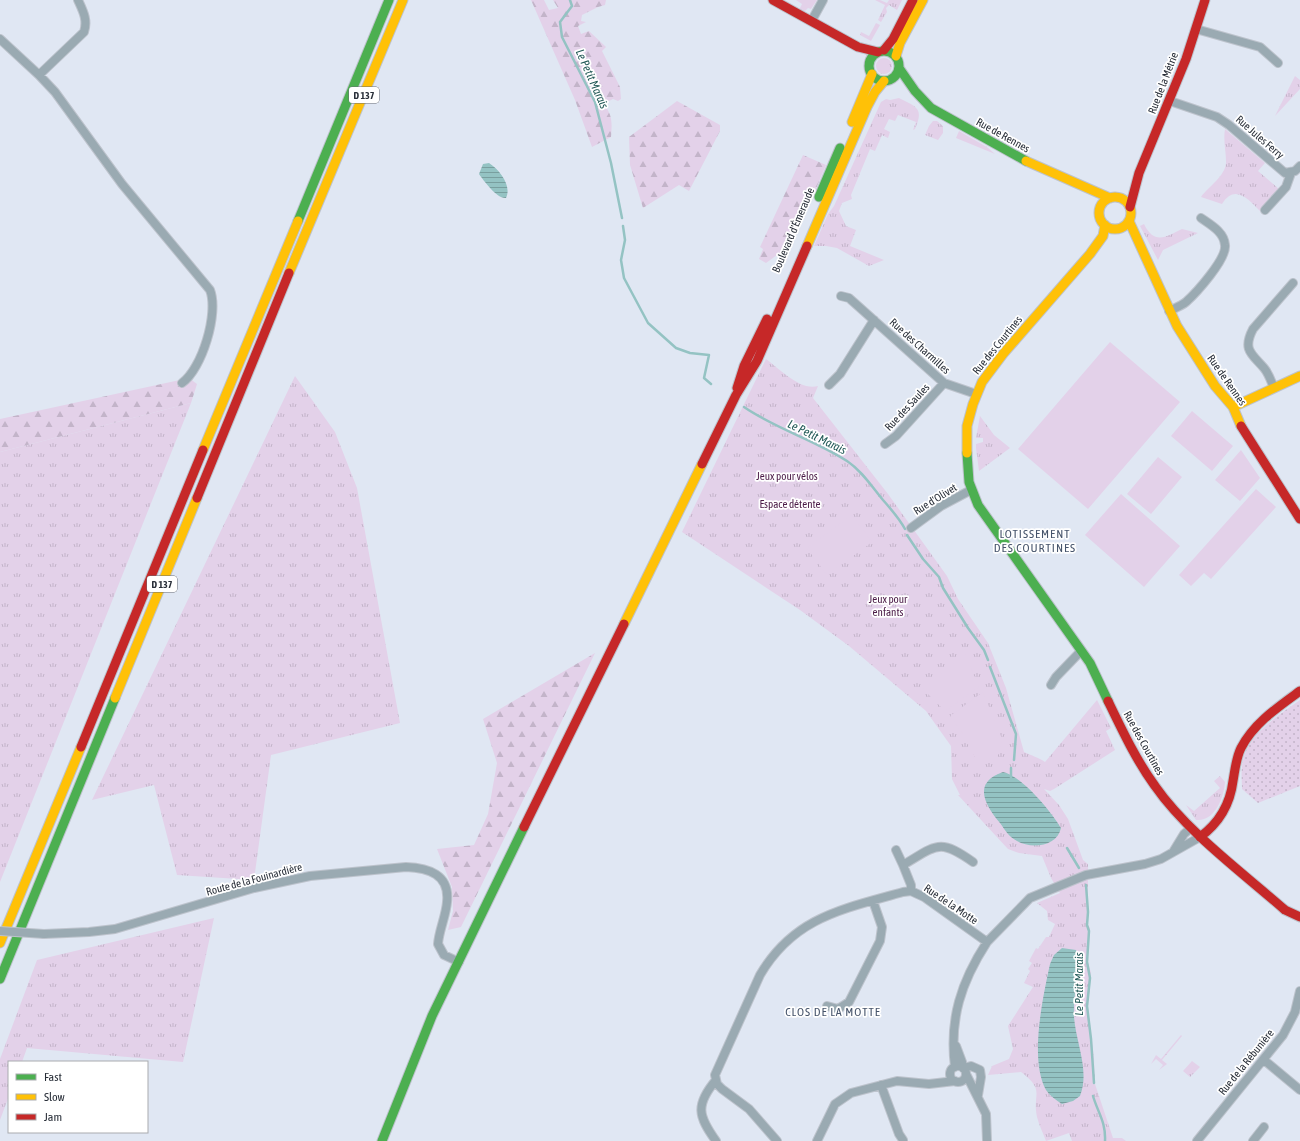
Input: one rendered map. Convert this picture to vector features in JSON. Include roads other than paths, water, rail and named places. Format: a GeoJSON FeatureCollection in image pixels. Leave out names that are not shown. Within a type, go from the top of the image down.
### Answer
{"type":"FeatureCollection","features":[{"type":"Feature","properties":{"kind":"main road","name":"D 137"},"geometry":{"type":"LineString","coordinates":[[0,943],[389,0]]}},
{"type":"Feature","properties":{"kind":"main road","name":"D 137"},"geometry":{"type":"LineString","coordinates":[[0,979],[323,189],[403,0]]}},
{"type":"Feature","properties":{"kind":"main road"},"geometry":{"type":"LineString","coordinates":[[773,0],[812,20],[858,47],[870,60]]}},
{"type":"Feature","properties":{"kind":"main road"},"geometry":{"type":"LineString","coordinates":[[888,80],[877,79],[872,74],[869,66],[870,60],[893,38],[913,0]]}},
{"type":"Feature","properties":{"kind":"main road"},"geometry":{"type":"LineString","coordinates":[[382,1141],[415,1056],[459,962],[736,395],[753,368],[791,286],[861,121],[876,91],[899,68],[896,56],[900,42],[923,0]]}},
{"type":"Feature","properties":{"kind":"main road","name":"Rue de la Métrie"},"geometry":{"type":"LineString","coordinates":[[1130,207],[1139,173],[1170,101],[1205,0]]}},
{"type":"Feature","properties":{"kind":"main road"},"geometry":{"type":"LineString","coordinates":[[858,47],[891,52],[896,56]]}},
{"type":"Feature","properties":{"kind":"main road","name":"Rue de Rennes"},"geometry":{"type":"LineString","coordinates":[[899,68],[915,91],[928,106],[1009,153],[1085,189],[1114,198]]}},
{"type":"Feature","properties":{"kind":"main road","name":"Boulevard d'Émeraude"},"geometry":{"type":"LineString","coordinates":[[736,395],[738,381],[744,366],[800,247],[830,171],[868,87],[872,74]]}},
{"type":"Feature","properties":{"kind":"main road","name":"Rue de Rennes"},"geometry":{"type":"LineString","coordinates":[[888,80],[904,82],[915,91]]}},
{"type":"Feature","properties":{"kind":"main road","name":"Rue de la Métrie"},"geometry":{"type":"LineString","coordinates":[[1114,198],[1130,187],[1139,173]]}},
{"type":"Feature","properties":{"kind":"main road","name":"Rue de Rennes"},"geometry":{"type":"LineString","coordinates":[[1085,189],[1101,206]]}},
{"type":"Feature","properties":{"kind":"main road"},"geometry":{"type":"LineString","coordinates":[[1114,198],[1124,200],[1130,207],[1131,214],[1130,221],[1118,229],[1105,225],[1100,218],[1101,206],[1114,198]]}},
{"type":"Feature","properties":{"kind":"main road","name":"Rue de Rennes"},"geometry":{"type":"LineString","coordinates":[[1130,221],[1169,311],[1203,368],[1220,393],[1233,407],[1244,432],[1300,519]]}},
{"type":"Feature","properties":{"kind":"main road","name":"Rue des Courtines"},"geometry":{"type":"LineString","coordinates":[[1105,225],[1103,236],[1090,254],[1003,354],[987,374],[976,394],[966,438],[968,475],[971,490],[990,524],[1081,651],[1098,678],[1142,768],[1168,804],[1200,837]]}},
{"type":"Feature","properties":{"kind":"main road","name":"Rue de Rennes"},"geometry":{"type":"LineString","coordinates":[[1118,229],[1128,232],[1142,250]]}},
{"type":"Feature","properties":{"kind":"main road","name":"Rue des Courtines"},"geometry":{"type":"LineString","coordinates":[[1090,254],[1101,246],[1118,229]]}},
{"type":"Feature","properties":{"kind":"main road"},"geometry":{"type":"LineString","coordinates":[[1233,407],[1300,376]]}},
{"type":"Feature","properties":{"kind":"main road"},"geometry":{"type":"LineString","coordinates":[[1300,691],[1263,719],[1248,735],[1240,748],[1235,763],[1232,790],[1226,806],[1213,826],[1200,837],[1285,910],[1300,917]]}},
{"type":"Feature","properties":{"kind":"street"},"geometry":{"type":"LineString","coordinates":[[39,75],[84,32],[86,25],[85,16],[78,0]]}},
{"type":"Feature","properties":{"kind":"street"},"geometry":{"type":"LineString","coordinates":[[812,20],[823,0]]}},
{"type":"Feature","properties":{"kind":"street"},"geometry":{"type":"LineString","coordinates":[[1196,29],[1260,47],[1278,63]]}},
{"type":"Feature","properties":{"kind":"street"},"geometry":{"type":"LineString","coordinates":[[0,39],[39,75],[68,108],[122,184],[210,290],[213,297],[213,313],[205,341],[194,371],[182,383]]}},
{"type":"Feature","properties":{"kind":"street","name":"Rue Jules Ferry"},"geometry":{"type":"LineString","coordinates":[[1170,101],[1216,118],[1229,125],[1283,171],[1291,173]]}},
{"type":"Feature","properties":{"kind":"street"},"geometry":{"type":"LineString","coordinates":[[1265,210],[1286,187],[1291,173],[1300,166]]}},
{"type":"Feature","properties":{"kind":"street"},"geometry":{"type":"LineString","coordinates":[[1169,311],[1187,301],[1224,255],[1225,245],[1221,235],[1212,225],[1201,218]]}},
{"type":"Feature","properties":{"kind":"street"},"geometry":{"type":"LineString","coordinates":[[1274,388],[1264,368],[1252,357],[1249,336],[1253,329],[1293,284]]}},
{"type":"Feature","properties":{"kind":"street","name":"Rue des Charmilles"},"geometry":{"type":"LineString","coordinates":[[841,296],[849,298],[944,383],[976,394]]}},
{"type":"Feature","properties":{"kind":"street","name":"Rue des Charmilles"},"geometry":{"type":"LineString","coordinates":[[829,385],[840,374],[874,320]]}},
{"type":"Feature","properties":{"kind":"street","name":"Rue des Saules"},"geometry":{"type":"LineString","coordinates":[[885,444],[896,436],[944,383]]}},
{"type":"Feature","properties":{"kind":"street","name":"Rue d'Olivet"},"geometry":{"type":"LineString","coordinates":[[911,528],[941,506],[971,490]]}},
{"type":"Feature","properties":{"kind":"street"},"geometry":{"type":"LineString","coordinates":[[1051,686],[1056,677],[1081,651]]}},
{"type":"Feature","properties":{"kind":"street"},"geometry":{"type":"LineString","coordinates":[[1172,853],[1184,834],[1191,828]]}},
{"type":"Feature","properties":{"kind":"street"},"geometry":{"type":"LineString","coordinates":[[817,1141],[829,1114],[842,1098],[851,1093],[904,1080],[930,1084],[957,1082],[965,1079],[960,1069],[954,1042],[954,1019],[959,995],[979,954],[987,942],[1030,898],[1086,875],[1145,864],[1161,859],[1200,837]]}},
{"type":"Feature","properties":{"kind":"street"},"geometry":{"type":"LineString","coordinates":[[903,865],[920,855],[943,846],[958,851],[974,862]]}},
{"type":"Feature","properties":{"kind":"street"},"geometry":{"type":"LineString","coordinates":[[896,850],[911,885],[911,892]]}},
{"type":"Feature","properties":{"kind":"street","name":"Route de la Fouinardière"},"geometry":{"type":"LineString","coordinates":[[0,931],[44,934],[115,929],[254,888],[310,876],[406,867],[421,868],[431,870],[444,883],[447,901],[438,944],[444,955],[459,962]]}},
{"type":"Feature","properties":{"kind":"street","name":"Rue de la Motte"},"geometry":{"type":"LineString","coordinates":[[716,1141],[704,1121],[700,1106],[708,1089],[716,1080],[715,1075],[760,975],[779,946],[801,928],[815,920],[873,901],[903,892],[911,892],[924,896],[987,942]]}},
{"type":"Feature","properties":{"kind":"street"},"geometry":{"type":"LineString","coordinates":[[828,1006],[838,1009],[849,1002],[880,940],[882,927],[873,901]]}},
{"type":"Feature","properties":{"kind":"street","name":"Rue de la Rébunière"},"geometry":{"type":"LineString","coordinates":[[1197,1141],[1264,1060],[1288,1028],[1295,1012],[1300,991]]}},
{"type":"Feature","properties":{"kind":"street"},"geometry":{"type":"LineString","coordinates":[[1264,1060],[1300,1090]]}},
{"type":"Feature","properties":{"kind":"street"},"geometry":{"type":"LineString","coordinates":[[930,1084],[960,1069],[971,1066],[980,1070],[981,1077],[978,1096]]}},
{"type":"Feature","properties":{"kind":"street"},"geometry":{"type":"LineString","coordinates":[[960,1069],[951,1076],[957,1082],[978,1096]]}},
{"type":"Feature","properties":{"kind":"street"},"geometry":{"type":"LineString","coordinates":[[960,1069],[978,1096],[986,1114],[987,1141]]}},
{"type":"Feature","properties":{"kind":"street"},"geometry":{"type":"LineString","coordinates":[[716,1080],[722,1089],[749,1109],[778,1141]]}},
{"type":"Feature","properties":{"kind":"street"},"geometry":{"type":"LineString","coordinates":[[882,1085],[899,1134],[903,1140]]}},
{"type":"Feature","properties":{"kind":"street"},"geometry":{"type":"LineString","coordinates":[[1253,1141],[1264,1127]]}},
{"type":"Feature","properties":{"kind":"waterway","name":"Le Petit Marais"},"geometry":{"type":"LineString","coordinates":[[570,0],[572,6],[560,22],[562,37],[595,102],[611,163],[622,218]]}},
{"type":"Feature","properties":{"kind":"waterway","name":"Le Petit Marais"},"geometry":{"type":"LineString","coordinates":[[623,226],[625,240],[621,260],[624,278],[648,323],[676,348],[690,353],[709,355],[704,378],[711,384]]}},
{"type":"Feature","properties":{"kind":"waterway","name":"Le Petit Marais"},"geometry":{"type":"LineString","coordinates":[[744,407],[769,422],[822,447],[847,461],[862,474],[892,510],[905,529]]}},
{"type":"Feature","properties":{"kind":"waterway","name":"Le Petit Marais"},"geometry":{"type":"LineString","coordinates":[[907,535],[923,559],[939,577],[943,588],[968,628],[984,650],[988,660]]}},
{"type":"Feature","properties":{"kind":"waterway","name":"Le Petit Marais"},"geometry":{"type":"LineString","coordinates":[[990,667],[1016,734],[1014,760]]}},
{"type":"Feature","properties":{"kind":"waterway","name":"Le Petit Marais"},"geometry":{"type":"LineString","coordinates":[[1011,768],[1011,778]]}},
{"type":"Feature","properties":{"kind":"waterway","name":"Le Petit Marais"},"geometry":{"type":"LineString","coordinates":[[1067,848],[1079,868]]}},
{"type":"Feature","properties":{"kind":"waterway","name":"Le Petit Marais"},"geometry":{"type":"LineString","coordinates":[[1086,885],[1088,912],[1087,925],[1089,931],[1087,962],[1090,978],[1087,1006],[1094,1083]]}},
{"type":"Feature","properties":{"kind":"waterway","name":"Le Petit Marais"},"geometry":{"type":"LineString","coordinates":[[1093,1096],[1103,1123],[1105,1141]]}},
{"type":"Feature","properties":{"kind":"district","name":"LOTISSEMENT DES COURTINES"},"geometry":{"type":"Point","coordinates":[1035,541]}},
{"type":"Feature","properties":{"kind":"district","name":"CLOS DE LA MOTTE"},"geometry":{"type":"Point","coordinates":[833,1012]}},
{"type":"Feature","properties":{"kind":"park label","name":"Jeux pour vélos"},"geometry":{"type":"Point","coordinates":[787,476]}},
{"type":"Feature","properties":{"kind":"park label","name":"Espace détente"},"geometry":{"type":"Point","coordinates":[790,504]}},
{"type":"Feature","properties":{"kind":"park label","name":"Jeux pour enfants"},"geometry":{"type":"Point","coordinates":[888,605]}}]}
